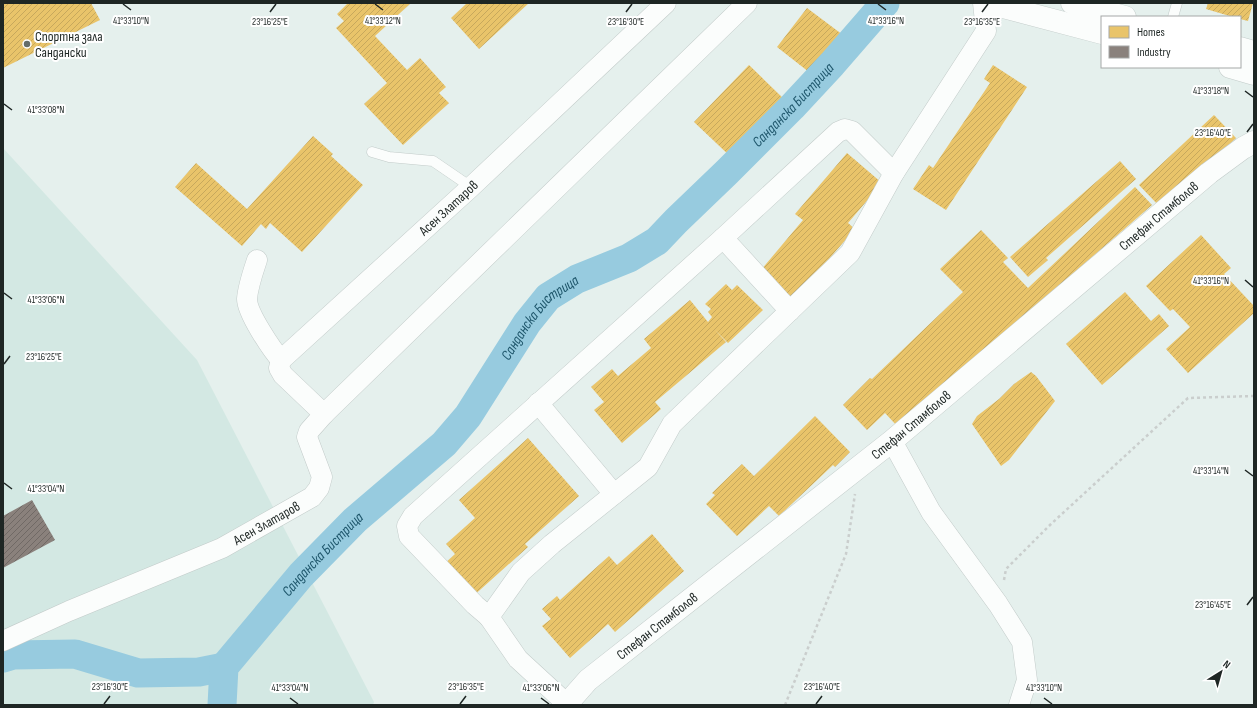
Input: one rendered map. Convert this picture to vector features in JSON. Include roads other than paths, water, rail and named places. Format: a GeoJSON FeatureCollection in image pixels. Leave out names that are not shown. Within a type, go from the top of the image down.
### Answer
{"type":"FeatureCollection","features":[{"type":"Feature","properties":{"kind":"street","name":"Асен Златаров"},"geometry":{"type":"LineString","coordinates":[[281,360],[471,187],[666,3]]}},
{"type":"Feature","properties":{"kind":"street","name":"Асен Златаров"},"geometry":{"type":"LineString","coordinates":[[3,641],[69,611],[222,548],[312,498],[319,488],[322,477],[307,437],[309,431],[324,414],[747,3]]}},
{"type":"Feature","properties":{"kind":"street"},"geometry":{"type":"LineString","coordinates":[[489,617],[521,572],[552,544],[648,467],[672,424],[850,253],[894,173],[986,31],[982,3]]}},
{"type":"Feature","properties":{"kind":"street"},"geometry":{"type":"LineString","coordinates":[[988,3],[1101,33]]}},
{"type":"Feature","properties":{"kind":"street"},"geometry":{"type":"LineString","coordinates":[[1072,3],[1121,16]]}},
{"type":"Feature","properties":{"kind":"street"},"geometry":{"type":"LineString","coordinates":[[1241,48],[1254,52]]}},
{"type":"Feature","properties":{"kind":"street"},"geometry":{"type":"LineString","coordinates":[[1233,68],[1254,74]]}},
{"type":"Feature","properties":{"kind":"street"},"geometry":{"type":"LineString","coordinates":[[566,704],[518,659],[489,617],[475,605],[409,536],[407,526],[413,516],[723,238],[838,132],[845,128],[852,131],[894,173]]}},
{"type":"Feature","properties":{"kind":"street","name":"Стефан Стамболов"},"geometry":{"type":"LineString","coordinates":[[566,704],[588,680],[892,441],[1209,173],[1243,148],[1254,142]]}},
{"type":"Feature","properties":{"kind":"street"},"geometry":{"type":"LineString","coordinates":[[723,238],[790,311]]}},
{"type":"Feature","properties":{"kind":"street"},"geometry":{"type":"LineString","coordinates":[[257,260],[247,300],[254,320],[281,360],[278,368],[283,375],[324,414]]}},
{"type":"Feature","properties":{"kind":"street"},"geometry":{"type":"LineString","coordinates":[[538,403],[614,494]]}},
{"type":"Feature","properties":{"kind":"street"},"geometry":{"type":"LineString","coordinates":[[892,441],[931,512],[998,604],[1022,642],[1027,680],[1019,705]]}},
{"type":"Feature","properties":{"kind":"lane"},"geometry":{"type":"LineString","coordinates":[[1173,16],[1177,3]]}},
{"type":"Feature","properties":{"kind":"lane"},"geometry":{"type":"LineString","coordinates":[[372,152],[389,157],[433,161],[471,187]]}},
{"type":"Feature","properties":{"kind":"waterway","name":"Санданска Бистрица"},"geometry":{"type":"LineString","coordinates":[[222,705],[224,667],[301,575],[355,520],[444,444],[468,416],[527,323],[548,297],[577,279],[629,258],[657,241],[792,107],[885,3]]}},
{"type":"Feature","properties":{"kind":"waterway","name":"Санданска Бистрица"},"geometry":{"type":"LineString","coordinates":[[3,658],[13,655],[75,654],[138,673],[199,672],[224,667]]}},
{"type":"Feature","properties":{"kind":"place","name":"Спортна зала Сандански"},"geometry":{"type":"Point","coordinates":[27,44]}}]}
